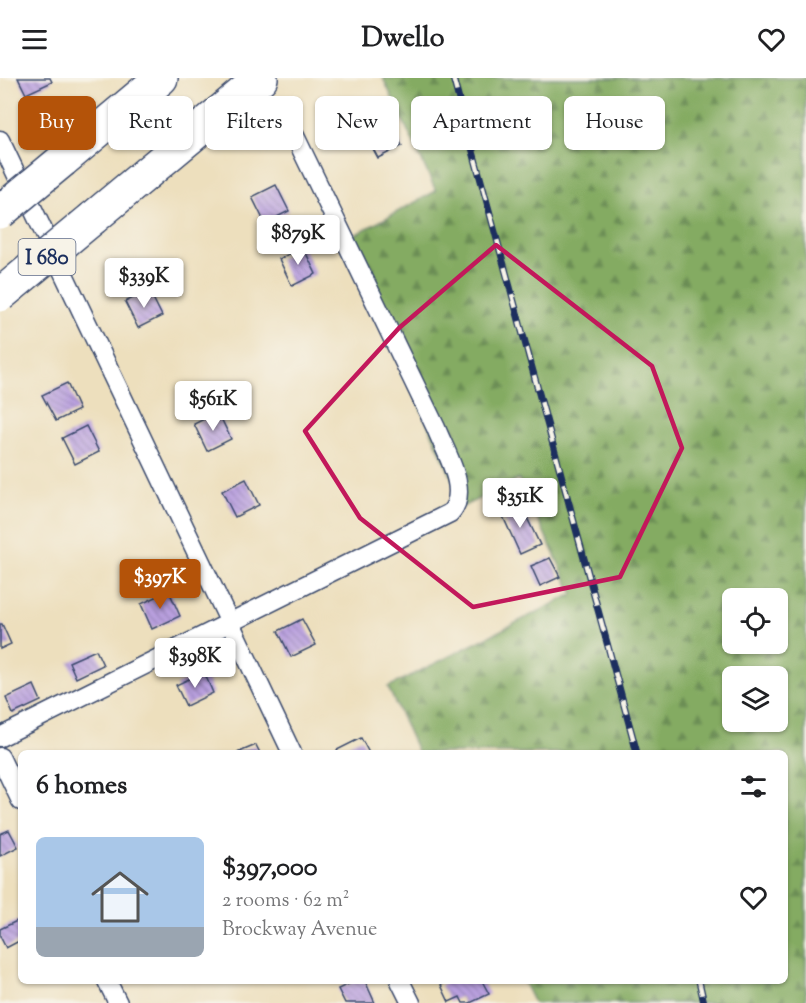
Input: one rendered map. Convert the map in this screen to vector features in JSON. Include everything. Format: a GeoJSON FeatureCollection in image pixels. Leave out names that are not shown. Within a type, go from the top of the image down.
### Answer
{"type":"FeatureCollection","features":[{"type":"Feature","properties":{"kind":"highway","name":"I 680"},"geometry":{"type":"LineString","coordinates":[[0,212],[161,78]]}},
{"type":"Feature","properties":{"kind":"highway","name":"I 680"},"geometry":{"type":"LineString","coordinates":[[0,295],[261,78]]}},
{"type":"Feature","properties":{"kind":"street"},"geometry":{"type":"LineString","coordinates":[[0,140],[291,750]]}},
{"type":"Feature","properties":{"kind":"street"},"geometry":{"type":"LineString","coordinates":[[0,736],[450,513],[456,507],[459,494],[455,474],[436,428],[302,150]]}},
{"type":"Feature","properties":{"kind":"street"},"geometry":{"type":"LineString","coordinates":[[0,757],[18,795]]}},
{"type":"Feature","properties":{"kind":"street"},"geometry":{"type":"LineString","coordinates":[[108,984],[118,1003]]}},
{"type":"Feature","properties":{"kind":"street"},"geometry":{"type":"LineString","coordinates":[[402,984],[411,1003]]}},
{"type":"Feature","properties":{"kind":"highlighted area"},"geometry":{"type":"Polygon","coordinates":[[[496,245],[652,366],[682,448],[620,577],[473,607],[360,518],[305,431],[399,328],[496,245]]]}},
{"type":"Feature","properties":{"kind":"green space"},"geometry":{"type":"Polygon","coordinates":[[[383,78],[806,78],[806,1003],[534,1003],[524,984],[788,984],[788,750],[417,750],[388,687],[573,594],[519,479],[450,513],[459,494],[345,240],[436,191],[417,150],[552,150],[552,96],[411,96],[411,138],[399,112],[399,96],[391,96],[383,78]]]}},
{"type":"Feature","properties":{"kind":"building"},"geometry":{"type":"Polygon","coordinates":[[[18,78],[50,78],[52,82],[26,94],[18,78]]]}},
{"type":"Feature","properties":{"kind":"building"},"geometry":{"type":"Polygon","coordinates":[[[374,150],[394,150],[378,158],[374,150]]]}},
{"type":"Feature","properties":{"kind":"building"},"geometry":{"type":"Polygon","coordinates":[[[276,185],[289,211],[265,223],[252,197],[276,185]]]}},
{"type":"Feature","properties":{"kind":"building"},"geometry":{"type":"Polygon","coordinates":[[[303,247],[316,274],[292,286],[279,259],[303,247]]]}},
{"type":"Feature","properties":{"kind":"building"},"geometry":{"type":"Polygon","coordinates":[[[149,290],[162,316],[138,328],[125,302],[149,290]]]}},
{"type":"Feature","properties":{"kind":"building"},"geometry":{"type":"Polygon","coordinates":[[[67,383],[79,410],[56,421],[42,395],[67,383]]]}},
{"type":"Feature","properties":{"kind":"building"},"geometry":{"type":"Polygon","coordinates":[[[218,412],[231,439],[207,451],[194,424],[218,412]]]}},
{"type":"Feature","properties":{"kind":"building"},"geometry":{"type":"Polygon","coordinates":[[[86,426],[99,452],[75,464],[62,438],[86,426]]]}},
{"type":"Feature","properties":{"kind":"building"},"geometry":{"type":"Polygon","coordinates":[[[246,479],[259,505],[235,517],[222,491],[246,479]]]}},
{"type":"Feature","properties":{"kind":"building"},"geometry":{"type":"Polygon","coordinates":[[[520,503],[540,545],[520,554],[501,512],[520,503]]]}},
{"type":"Feature","properties":{"kind":"building"},"geometry":{"type":"Polygon","coordinates":[[[550,558],[560,577],[540,586],[531,566],[550,558]]]}},
{"type":"Feature","properties":{"kind":"building"},"geometry":{"type":"Polygon","coordinates":[[[169,591],[180,616],[152,629],[141,604],[169,591]]]}},
{"type":"Feature","properties":{"kind":"building"},"geometry":{"type":"Polygon","coordinates":[[[302,619],[316,645],[291,657],[278,631],[302,619]]]}},
{"type":"Feature","properties":{"kind":"building"},"geometry":{"type":"Polygon","coordinates":[[[0,624],[11,644],[0,649],[0,624]]]}},
{"type":"Feature","properties":{"kind":"building"},"geometry":{"type":"Polygon","coordinates":[[[96,650],[103,665],[76,678],[69,662],[96,650]]]}},
{"type":"Feature","properties":{"kind":"building"},"geometry":{"type":"Polygon","coordinates":[[[204,672],[213,693],[186,706],[176,685],[204,672]]]}},
{"type":"Feature","properties":{"kind":"building"},"geometry":{"type":"Polygon","coordinates":[[[34,685],[41,701],[13,714],[6,698],[34,685]]]}},
{"type":"Feature","properties":{"kind":"building"},"geometry":{"type":"Polygon","coordinates":[[[361,738],[367,750],[337,750],[361,738]]]}},
{"type":"Feature","properties":{"kind":"building"},"geometry":{"type":"Polygon","coordinates":[[[256,745],[258,750],[244,750],[256,745]]]}},
{"type":"Feature","properties":{"kind":"building"},"geometry":{"type":"Polygon","coordinates":[[[9,830],[18,847],[0,856],[0,834],[9,830]]]}},
{"type":"Feature","properties":{"kind":"building"},"geometry":{"type":"Polygon","coordinates":[[[18,920],[18,942],[6,948],[0,936],[0,929],[18,920]]]}},
{"type":"Feature","properties":{"kind":"building"},"geometry":{"type":"Polygon","coordinates":[[[349,984],[366,984],[375,1003],[345,1003],[338,989],[349,984]]]}},
{"type":"Feature","properties":{"kind":"building"},"geometry":{"type":"Polygon","coordinates":[[[484,984],[489,994],[470,1003],[463,1003],[460,997],[449,1002],[441,985],[484,984]]]}},
{"type":"Feature","properties":{"kind":"railway"},"geometry":{"type":"LineString","coordinates":[[453,78],[636,750]]}},
{"type":"Feature","properties":{"kind":"railway"},"geometry":{"type":"LineString","coordinates":[[700,984],[704,1003]]}}]}
